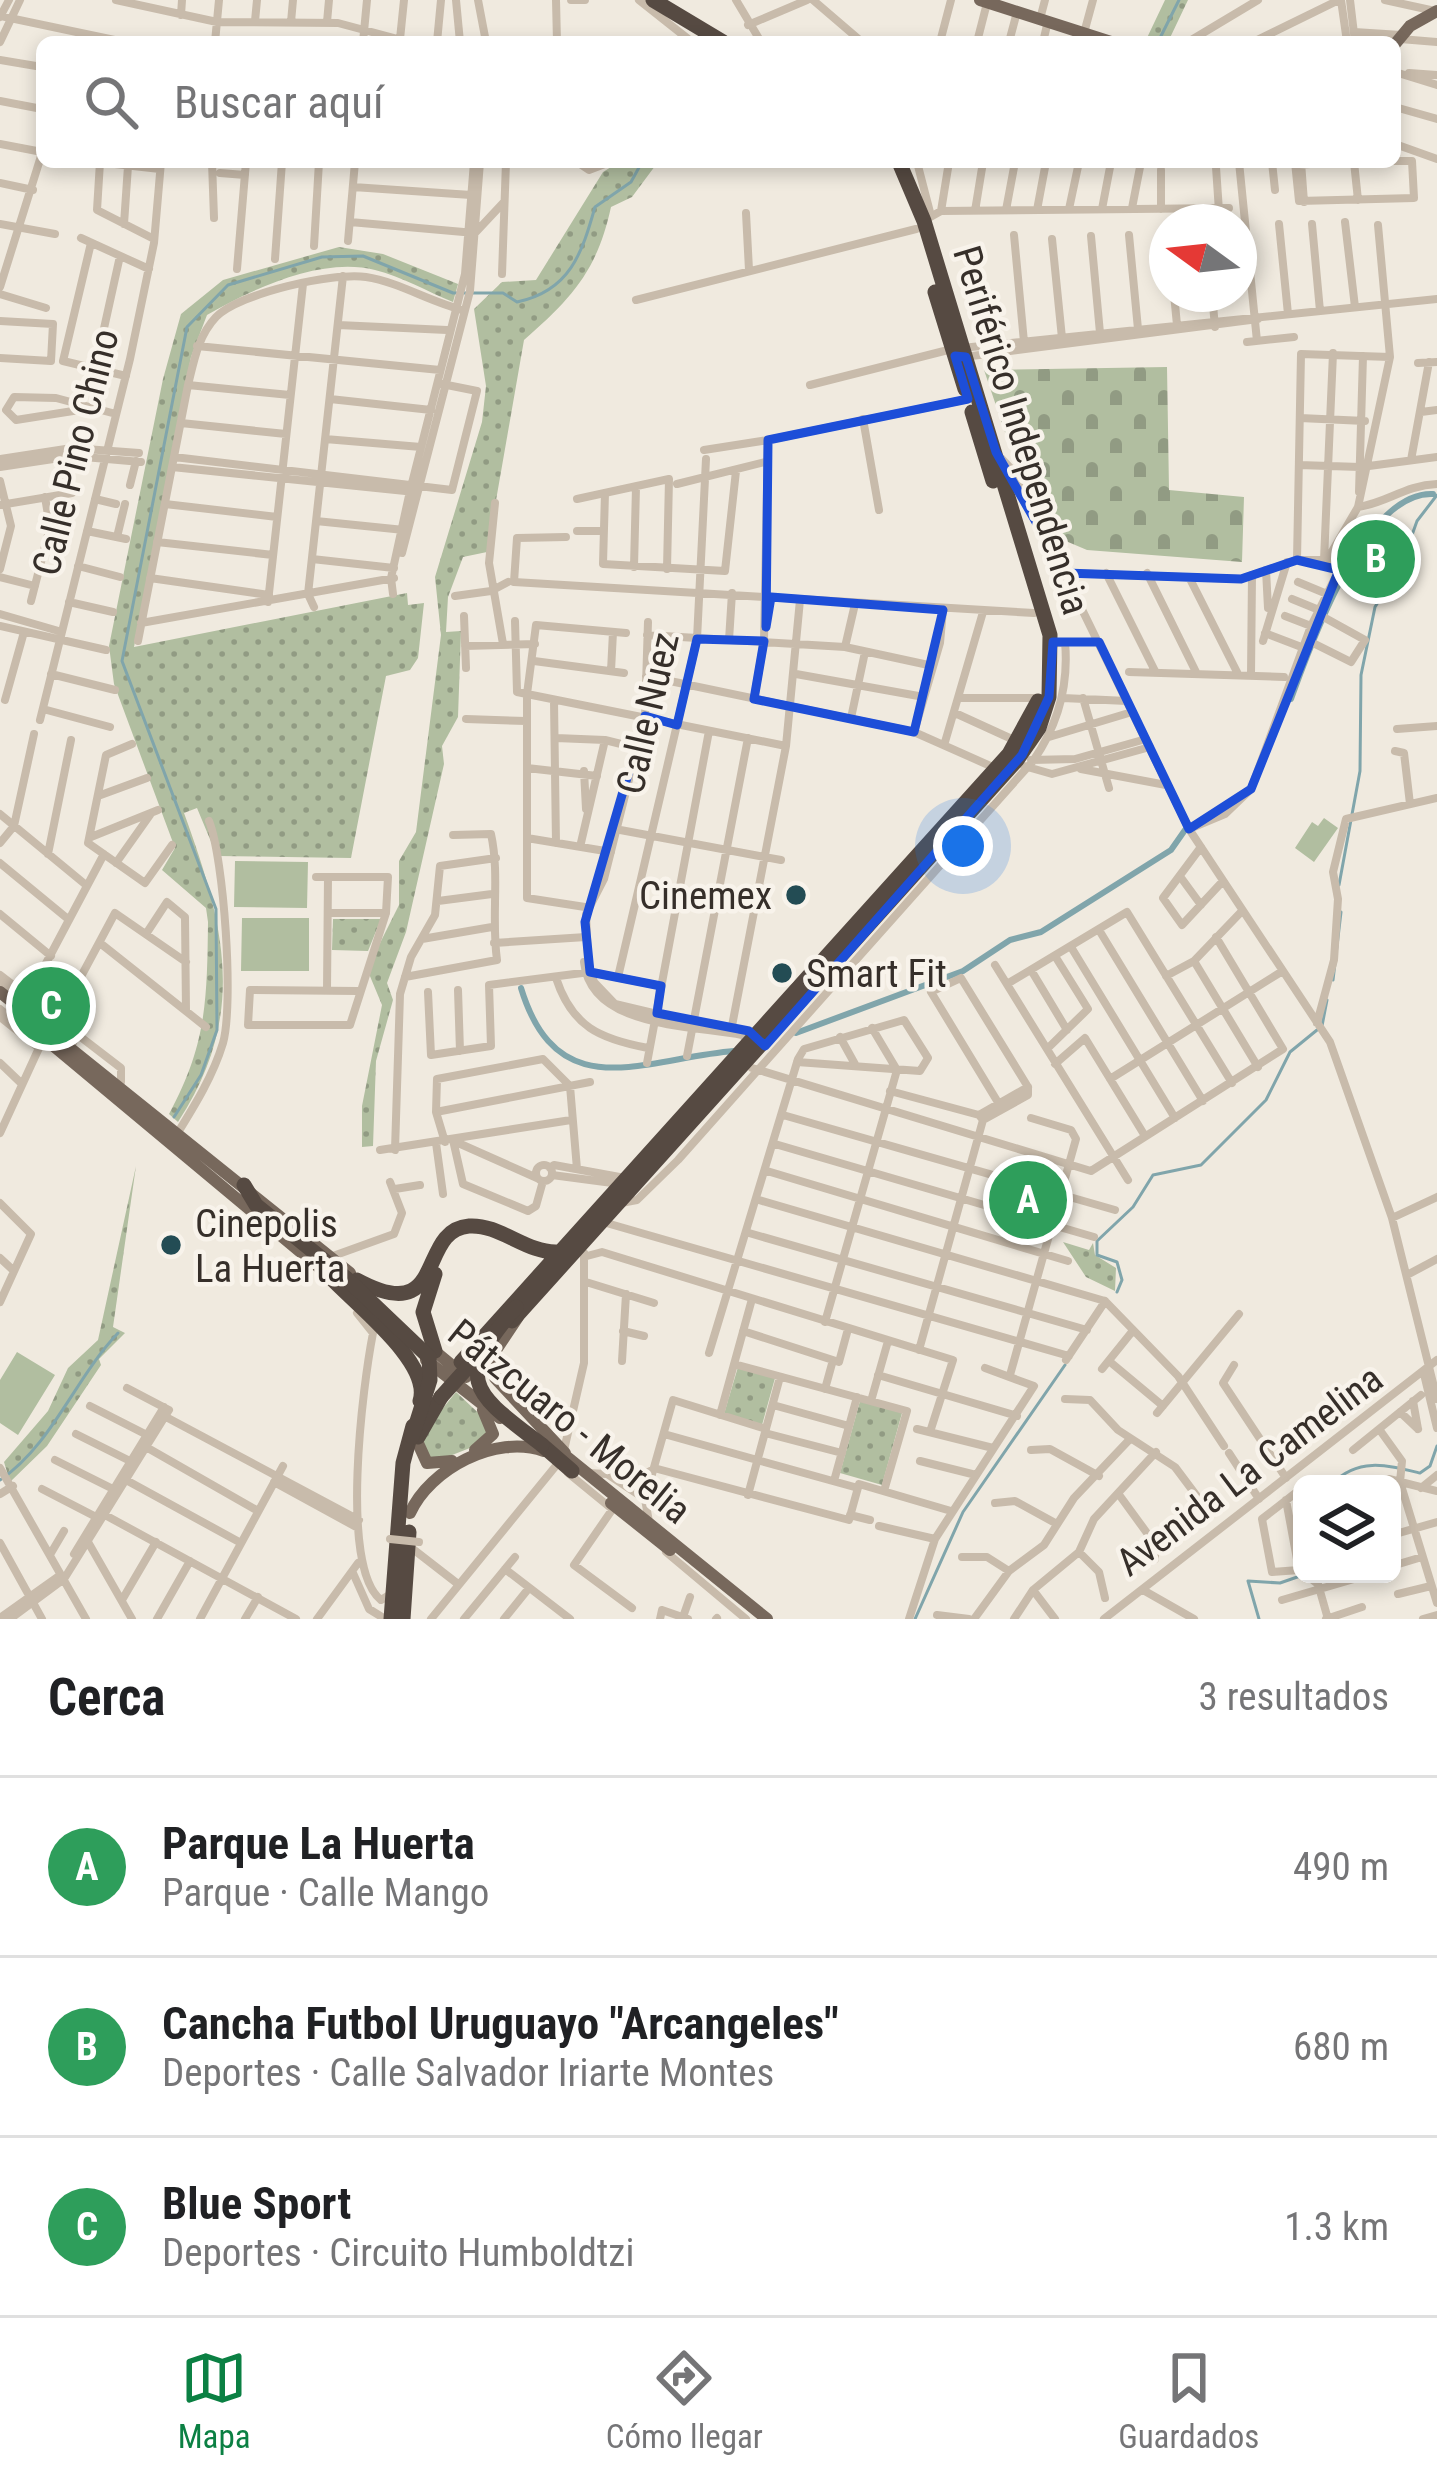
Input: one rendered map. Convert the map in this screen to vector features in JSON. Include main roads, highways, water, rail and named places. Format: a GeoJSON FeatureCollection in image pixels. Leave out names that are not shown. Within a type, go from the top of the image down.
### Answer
{"type":"FeatureCollection","features":[{"type":"Feature","properties":{"kind":"highway"},"geometry":{"type":"LineString","coordinates":[[653,0],[713,36]]}},
{"type":"Feature","properties":{"kind":"highway"},"geometry":{"type":"LineString","coordinates":[[669,0],[726,36]]}},
{"type":"Feature","properties":{"kind":"highway","name":"Periférico Independencia"},"geometry":{"type":"LineString","coordinates":[[892,168],[928,219]]}},
{"type":"Feature","properties":{"kind":"highway","name":"Periférico Independencia"},"geometry":{"type":"LineString","coordinates":[[465,1364],[557,1252],[621,1203],[658,1162],[996,769],[1021,754],[1044,656],[968,399],[928,219],[901,168]]}},
{"type":"Feature","properties":{"kind":"highway","name":"Periférico Independencia"},"geometry":{"type":"LineString","coordinates":[[465,1364],[583,1251],[596,1218],[623,1181],[919,880],[1021,754],[1049,697],[1058,642],[995,452],[956,353]]}},
{"type":"Feature","properties":{"kind":"highway"},"geometry":{"type":"LineString","coordinates":[[961,843],[973,812]]}},
{"type":"Feature","properties":{"kind":"highway"},"geometry":{"type":"LineString","coordinates":[[658,1162],[677,1160]]}},
{"type":"Feature","properties":{"kind":"highway"},"geometry":{"type":"LineString","coordinates":[[244,1185],[256,1205],[338,1271],[429,1357],[430,1380],[412,1438],[401,1575],[403,1619]]}},
{"type":"Feature","properties":{"kind":"highway"},"geometry":{"type":"LineString","coordinates":[[571,1464],[544,1449],[484,1400],[477,1383],[487,1343],[596,1218]]}},
{"type":"Feature","properties":{"kind":"highway"},"geometry":{"type":"LineString","coordinates":[[338,1271],[379,1292],[407,1292],[429,1276],[448,1234],[463,1227],[486,1228],[557,1252]]}},
{"type":"Feature","properties":{"kind":"highway"},"geometry":{"type":"LineString","coordinates":[[435,1351],[423,1312],[454,1238],[479,1233],[529,1252],[536,1259],[533,1278]]}},
{"type":"Feature","properties":{"kind":"highway"},"geometry":{"type":"LineString","coordinates":[[388,1619],[414,1544],[412,1438],[438,1394],[465,1364]]}},
{"type":"Feature","properties":{"kind":"main road"},"geometry":{"type":"LineString","coordinates":[[990,2],[1078,35]]}},
{"type":"Feature","properties":{"kind":"main road"},"geometry":{"type":"LineString","coordinates":[[1401,36],[1434,9]]}},
{"type":"Feature","properties":{"kind":"main road"},"geometry":{"type":"LineString","coordinates":[[9,1002],[135,1116],[338,1271]]}},
{"type":"Feature","properties":{"kind":"main road"},"geometry":{"type":"LineString","coordinates":[[9,1002],[244,1185],[475,1400],[544,1449]]}},
{"type":"Feature","properties":{"kind":"main road","name":"Pátzcuaro - Morelia"},"geometry":{"type":"LineString","coordinates":[[338,1271],[767,1619]]}},
{"type":"Feature","properties":{"kind":"main road"},"geometry":{"type":"LineString","coordinates":[[519,1309],[496,1350],[495,1378],[613,1508],[751,1619]]}},
{"type":"Feature","properties":{"kind":"main road"},"geometry":{"type":"LineString","coordinates":[[412,1438],[422,1460],[438,1466],[487,1444],[493,1426],[475,1400]]}},
{"type":"Feature","properties":{"kind":"main road"},"geometry":{"type":"LineString","coordinates":[[410,1513],[423,1487],[438,1474],[502,1448],[544,1449]]}},
{"type":"Feature","properties":{"kind":"waterway"},"geometry":{"type":"LineString","coordinates":[[1161,36],[1179,0]]}},
{"type":"Feature","properties":{"kind":"waterway"},"geometry":{"type":"LineString","coordinates":[[174,1117],[201,1075],[217,1030],[216,909],[122,661],[187,327],[228,285],[322,257],[363,256],[453,293],[503,293],[517,302],[535,297],[571,268],[595,207],[631,182],[639,168]]}},
{"type":"Feature","properties":{"kind":"waterway"},"geometry":{"type":"LineString","coordinates":[[1291,699],[1326,610],[1363,544],[1384,517],[1408,500],[1433,494]]}},
{"type":"Feature","properties":{"kind":"waterway"},"geometry":{"type":"LineString","coordinates":[[1339,885],[1360,771],[1361,675],[1375,607],[1402,563],[1417,521],[1437,495]]}},
{"type":"Feature","properties":{"kind":"waterway"},"geometry":{"type":"LineString","coordinates":[[796,1033],[963,971],[1010,940],[1041,932],[1171,850],[1185,830]]}},
{"type":"Feature","properties":{"kind":"waterway"},"geometry":{"type":"LineString","coordinates":[[1333,980],[1341,912]]}},
{"type":"Feature","properties":{"kind":"waterway"},"geometry":{"type":"LineString","coordinates":[[521,988],[537,1026],[557,1050],[581,1063],[637,1066],[734,1051]]}},
{"type":"Feature","properties":{"kind":"waterway"},"geometry":{"type":"LineString","coordinates":[[1322,1026],[1327,1000]]}},
{"type":"Feature","properties":{"kind":"waterway"},"geometry":{"type":"LineString","coordinates":[[1117,1292],[1122,1280],[1117,1262],[1097,1255],[1097,1241],[1133,1207],[1153,1175],[1201,1165],[1266,1100],[1290,1052],[1317,1030]]}},
{"type":"Feature","properties":{"kind":"waterway"},"geometry":{"type":"LineString","coordinates":[[0,1480],[34,1449],[118,1333]]}},
{"type":"Feature","properties":{"kind":"waterway"},"geometry":{"type":"LineString","coordinates":[[915,1619],[963,1512],[1065,1365]]}},
{"type":"Feature","properties":{"kind":"waterway"},"geometry":{"type":"LineString","coordinates":[[1342,1475],[1385,1466],[1420,1473],[1430,1466],[1437,1446]]}},
{"type":"Feature","properties":{"kind":"waterway"},"geometry":{"type":"LineString","coordinates":[[1259,1619],[1248,1581],[1280,1583],[1293,1578]]}},
{"type":"Feature","properties":{"kind":"place","name":"Cancha Futbol Uruguayo \"Arcangeles\""},"geometry":{"type":"Point","coordinates":[1376,559]}},
{"type":"Feature","properties":{"kind":"place","name":"Cinemex"},"geometry":{"type":"Point","coordinates":[796,895]}},
{"type":"Feature","properties":{"kind":"place","name":"Smart Fit"},"geometry":{"type":"Point","coordinates":[782,973]}},
{"type":"Feature","properties":{"kind":"place","name":"Blue Sport"},"geometry":{"type":"Point","coordinates":[51,1006]}},
{"type":"Feature","properties":{"kind":"place","name":"Parque La Huerta"},"geometry":{"type":"Point","coordinates":[1028,1200]}},
{"type":"Feature","properties":{"kind":"place","name":"Cinepolis La Huerta"},"geometry":{"type":"Point","coordinates":[171,1245]}}]}
